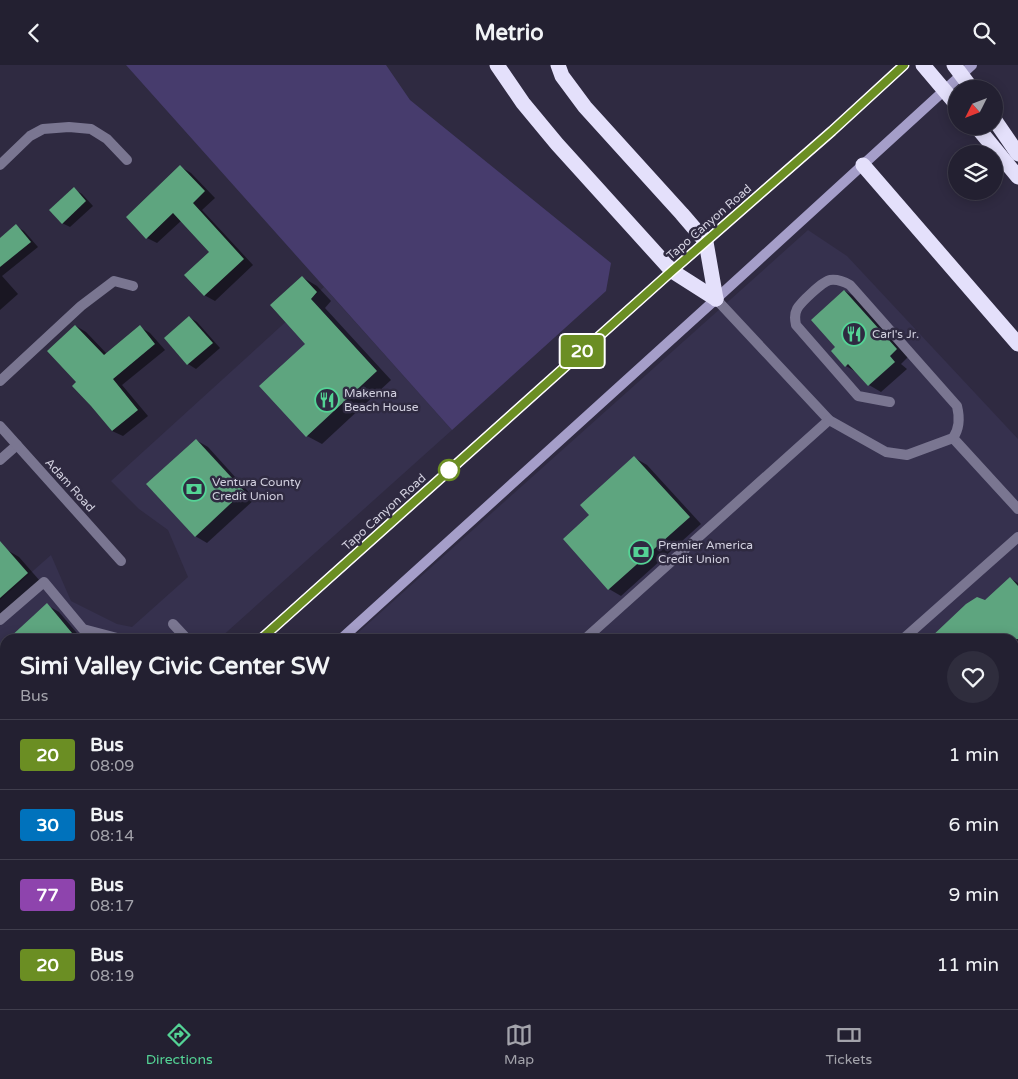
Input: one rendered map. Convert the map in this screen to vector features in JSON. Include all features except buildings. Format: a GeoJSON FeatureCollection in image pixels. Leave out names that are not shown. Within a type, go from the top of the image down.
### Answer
{"type":"FeatureCollection","features":[{"type":"Feature","properties":{"kind":"highway"},"geometry":{"type":"LineString","coordinates":[[497,65],[523,103],[557,144],[672,271],[716,299]]}},
{"type":"Feature","properties":{"kind":"highway"},"geometry":{"type":"LineString","coordinates":[[558,65],[562,76],[585,107],[706,242],[716,299]]}},
{"type":"Feature","properties":{"kind":"highway"},"geometry":{"type":"LineString","coordinates":[[923,65],[948,95]]}},
{"type":"Feature","properties":{"kind":"highway"},"geometry":{"type":"LineString","coordinates":[[954,65],[965,80]]}},
{"type":"Feature","properties":{"kind":"highway"},"geometry":{"type":"LineString","coordinates":[[1003,133],[1018,154]]}},
{"type":"Feature","properties":{"kind":"highway"},"geometry":{"type":"LineString","coordinates":[[983,135],[1018,177]]}},
{"type":"Feature","properties":{"kind":"highway"},"geometry":{"type":"LineString","coordinates":[[863,165],[1018,344]]}},
{"type":"Feature","properties":{"kind":"main road","name":"Tapo Canyon Road"},"geometry":{"type":"LineString","coordinates":[[267,634],[904,65]]}},
{"type":"Feature","properties":{"kind":"main road"},"geometry":{"type":"LineString","coordinates":[[347,634],[972,65]]}},
{"type":"Feature","properties":{"kind":"street"},"geometry":{"type":"LineString","coordinates":[[0,165],[30,136],[43,129],[69,127],[91,129],[106,139],[127,160]]}},
{"type":"Feature","properties":{"kind":"street"},"geometry":{"type":"LineString","coordinates":[[716,299],[829,420],[886,452],[907,455],[953,438],[959,423],[960,415],[957,406],[850,285],[838,280],[826,281],[799,305],[795,315],[796,325],[858,397],[890,402]]}},
{"type":"Feature","properties":{"kind":"street"},"geometry":{"type":"LineString","coordinates":[[0,381],[81,306],[114,281],[133,286]]}},
{"type":"Feature","properties":{"kind":"street"},"geometry":{"type":"LineString","coordinates":[[591,634],[829,420]]}},
{"type":"Feature","properties":{"kind":"street","name":"Adam Road"},"geometry":{"type":"LineString","coordinates":[[0,426],[121,561]]}},
{"type":"Feature","properties":{"kind":"street"},"geometry":{"type":"LineString","coordinates":[[953,438],[1018,509]]}},
{"type":"Feature","properties":{"kind":"street"},"geometry":{"type":"LineString","coordinates":[[0,460],[18,445]]}},
{"type":"Feature","properties":{"kind":"street"},"geometry":{"type":"LineString","coordinates":[[909,634],[1018,537]]}},
{"type":"Feature","properties":{"kind":"street"},"geometry":{"type":"LineString","coordinates":[[0,620],[44,582],[83,629],[102,634]]}},
{"type":"Feature","properties":{"kind":"street"},"geometry":{"type":"LineString","coordinates":[[174,624],[183,634]]}},
{"type":"Feature","properties":{"kind":"shaded area"},"geometry":{"type":"Polygon","coordinates":[[[126,65],[386,65],[410,100],[611,263],[606,291],[452,430],[126,65]]]}},
{"type":"Feature","properties":{"kind":"shaded area"},"geometry":{"type":"Polygon","coordinates":[[[808,230],[847,256],[1018,439],[1018,634],[357,634],[808,230]]]}},
{"type":"Feature","properties":{"kind":"shaded area"},"geometry":{"type":"Polygon","coordinates":[[[324,287],[452,430],[225,634],[0,634],[0,600],[51,555],[71,601],[117,624],[132,627],[188,577],[168,530],[139,509],[111,481],[324,287]]]}},
{"type":"Feature","properties":{"kind":"bus line","name":"20"},"geometry":{"type":"LineString","coordinates":[[267,634],[904,65]]}},
{"type":"Feature","properties":{"kind":"place","name":"Carl's Jr."},"geometry":{"type":"Point","coordinates":[854,334]}},
{"type":"Feature","properties":{"kind":"place","name":"Makenna Beach House"},"geometry":{"type":"Point","coordinates":[327,400]}},
{"type":"Feature","properties":{"kind":"place","name":"Ventura County Credit Union"},"geometry":{"type":"Point","coordinates":[194,489]}},
{"type":"Feature","properties":{"kind":"place","name":"Premier America Credit Union"},"geometry":{"type":"Point","coordinates":[641,552]}}]}
